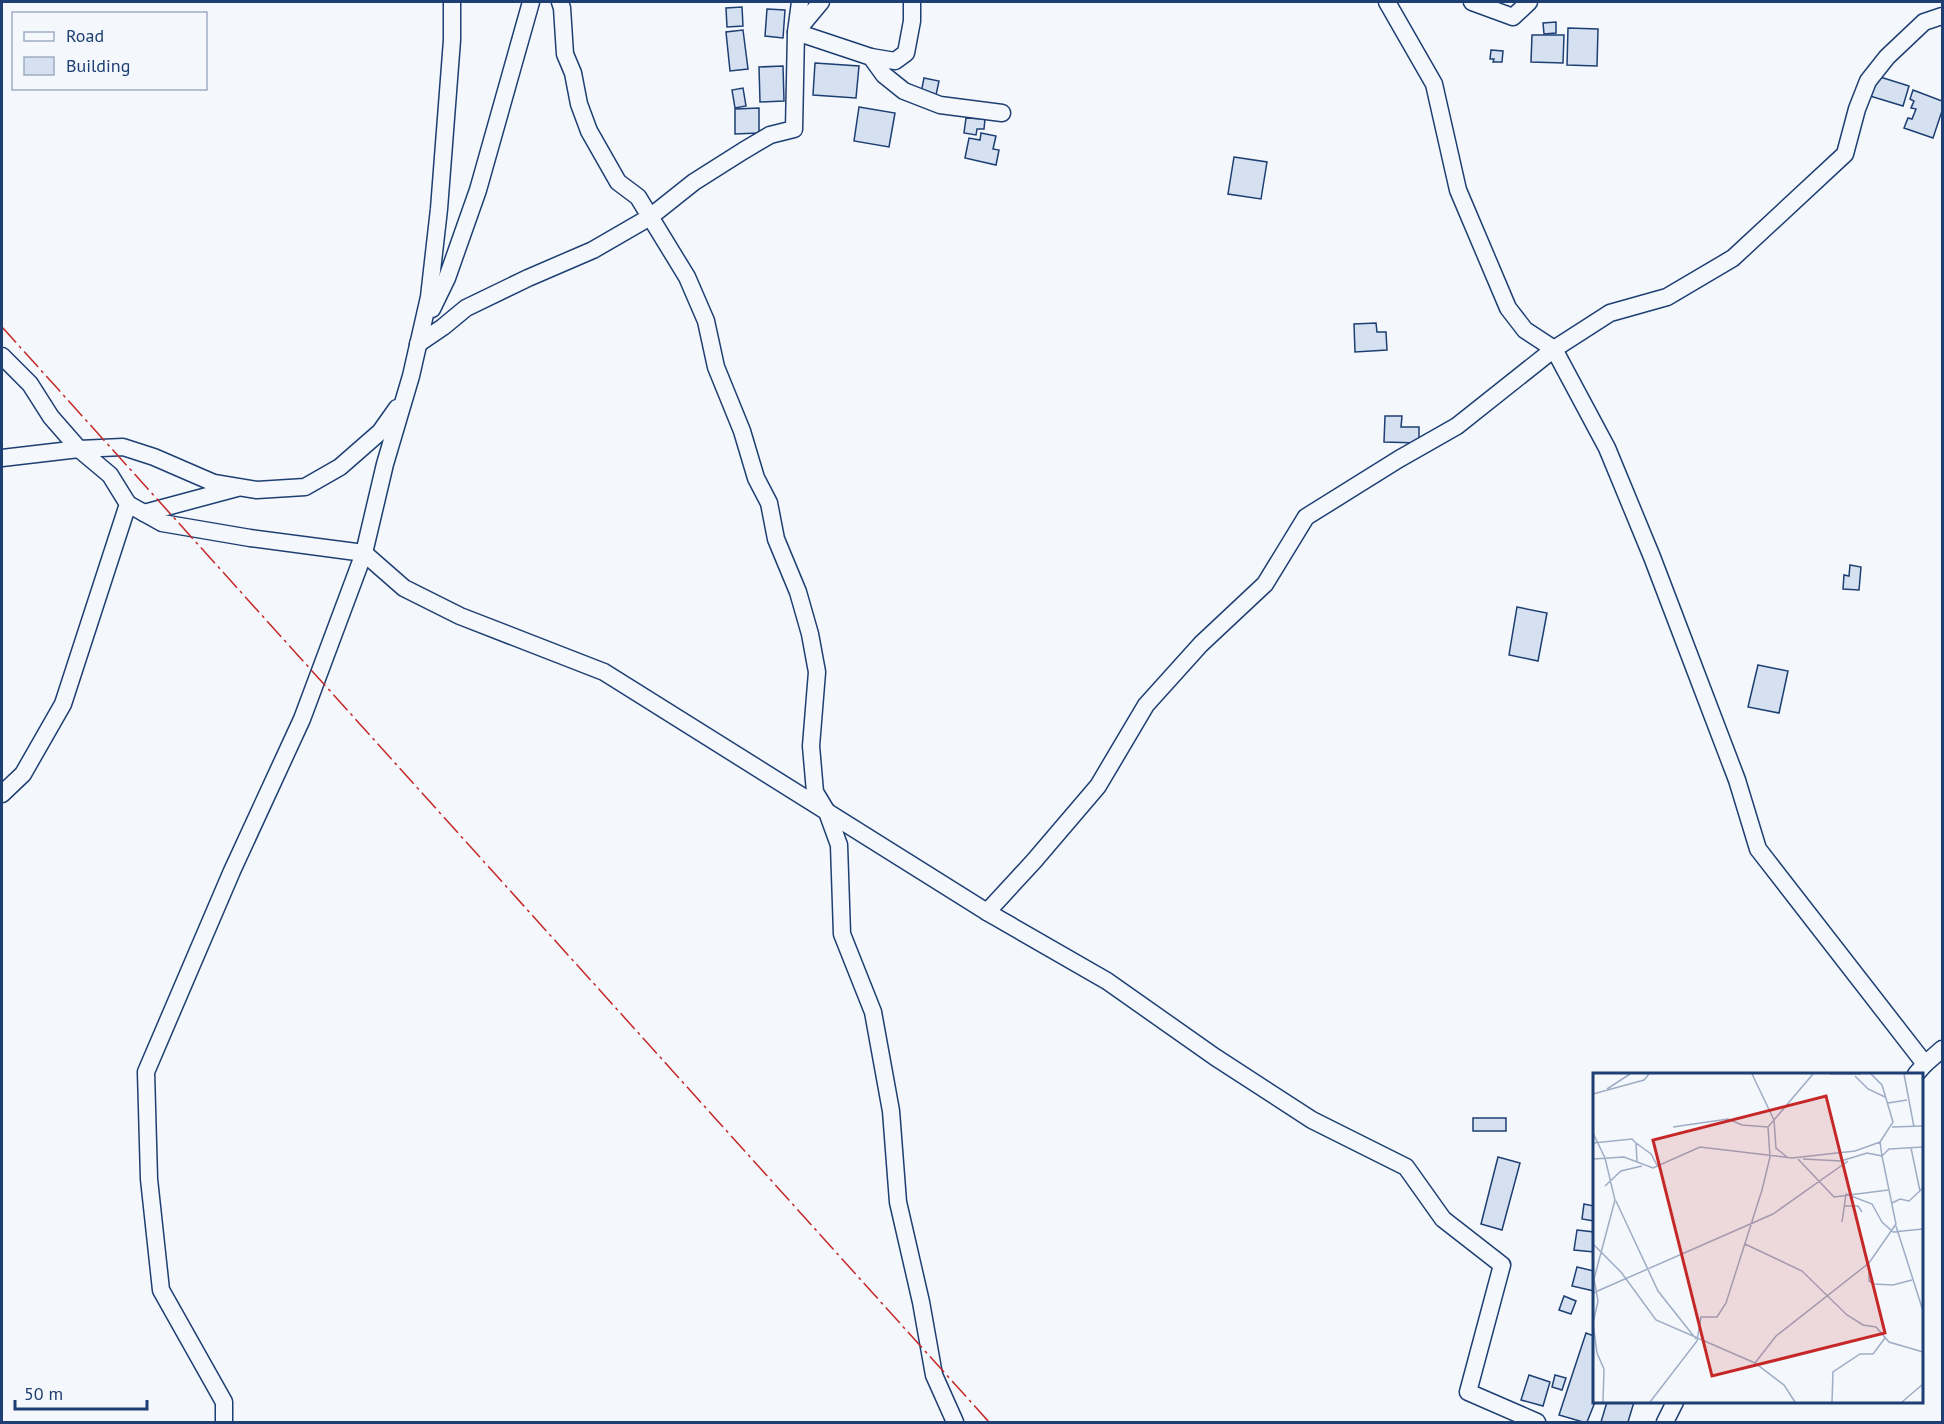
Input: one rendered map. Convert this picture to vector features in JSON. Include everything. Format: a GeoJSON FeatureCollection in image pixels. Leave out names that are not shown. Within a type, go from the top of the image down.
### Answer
{"type":"FeatureCollection","features":[{"type":"Feature","properties":{"kind":"street"},"geometry":{"type":"LineString","coordinates":[[224,1422],[224,1402],[161,1290],[149,1179],[146,1072],[232,871],[302,719],[364,553],[429,297],[439,209],[452,40],[452,2]]}},
{"type":"Feature","properties":{"kind":"street"},"geometry":{"type":"LineString","coordinates":[[420,336],[447,279],[478,190],[531,2]]}},
{"type":"Feature","properties":{"kind":"street"},"geometry":{"type":"LineString","coordinates":[[560,2],[565,54],[573,73],[579,104],[589,131],[618,182],[638,197],[687,277],[706,321],[716,367],[742,430],[756,478],[769,503],[776,538],[798,592],[810,634],[817,672],[811,746],[815,792],[827,812],[839,845],[842,934],[873,1012],[891,1111],[898,1202],[921,1302],[934,1375],[955,1422]]}},
{"type":"Feature","properties":{"kind":"street"},"geometry":{"type":"LineString","coordinates":[[420,336],[443,327],[466,308],[593,250],[650,217],[694,182],[770,135],[794,129],[796,32],[800,2]]}},
{"type":"Feature","properties":{"kind":"street"},"geometry":{"type":"LineString","coordinates":[[796,32],[821,2]]}},
{"type":"Feature","properties":{"kind":"street"},"geometry":{"type":"LineString","coordinates":[[796,32],[871,57],[895,61],[906,53],[912,21],[912,2]]}},
{"type":"Feature","properties":{"kind":"street"},"geometry":{"type":"LineString","coordinates":[[1387,2],[1434,84],[1458,190],[1508,308],[1525,330],[1554,349],[1607,448],[1652,556],[1737,780],[1758,849],[1920,1069],[1942,1049]]}},
{"type":"Feature","properties":{"kind":"street"},"geometry":{"type":"LineString","coordinates":[[1472,2],[1513,17],[1529,2]]}},
{"type":"Feature","properties":{"kind":"street"},"geometry":{"type":"LineString","coordinates":[[987,912],[1098,786],[1146,705],[1201,644],[1265,584],[1306,518],[1399,459],[1457,426],[1554,349],[1610,313],[1667,297],[1733,258],[1845,154],[1857,109],[1868,81],[1887,57],[1924,22],[1942,16]]}},
{"type":"Feature","properties":{"kind":"street"},"geometry":{"type":"LineString","coordinates":[[871,57],[884,75],[904,91],[940,105],[1002,113]]}},
{"type":"Feature","properties":{"kind":"street"},"geometry":{"type":"LineString","coordinates":[[2,356],[30,384],[51,417],[79,449],[110,475],[128,504],[162,523],[250,538],[364,553],[404,588],[460,616],[604,672],[987,912],[1107,981],[1215,1057],[1312,1120],[1406,1167],[1443,1219],[1502,1265],[1468,1392],[1537,1422]]}},
{"type":"Feature","properties":{"kind":"street"},"geometry":{"type":"LineString","coordinates":[[2,458],[79,449],[123,447],[154,457],[214,483],[257,490],[305,487],[340,467],[380,432],[405,396]]}},
{"type":"Feature","properties":{"kind":"street"},"geometry":{"type":"LineString","coordinates":[[144,513],[241,487]]}},
{"type":"Feature","properties":{"kind":"street"},"geometry":{"type":"LineString","coordinates":[[2,794],[23,774],[63,704],[128,504]]}},
{"type":"Feature","properties":{"kind":"street"},"geometry":{"type":"LineString","coordinates":[[1665,1422],[1674,1403]]}},
{"type":"Feature","properties":{"kind":"building"},"geometry":{"type":"Polygon","coordinates":[[[742,7],[743,26],[727,27],[726,8],[742,7]]]}},
{"type":"Feature","properties":{"kind":"building"},"geometry":{"type":"Polygon","coordinates":[[[767,9],[785,10],[783,38],[765,36],[767,9]]]}},
{"type":"Feature","properties":{"kind":"building"},"geometry":{"type":"Polygon","coordinates":[[[1556,22],[1556,33],[1544,34],[1543,23],[1556,22]]]}},
{"type":"Feature","properties":{"kind":"building"},"geometry":{"type":"Polygon","coordinates":[[[1568,28],[1598,29],[1597,66],[1567,65],[1568,28]]]}},
{"type":"Feature","properties":{"kind":"building"},"geometry":{"type":"Polygon","coordinates":[[[743,30],[748,69],[730,71],[726,32],[743,30]]]}},
{"type":"Feature","properties":{"kind":"building"},"geometry":{"type":"Polygon","coordinates":[[[1532,35],[1564,35],[1563,63],[1531,62],[1532,35]]]}},
{"type":"Feature","properties":{"kind":"building"},"geometry":{"type":"Polygon","coordinates":[[[1491,50],[1503,51],[1502,62],[1493,62],[1494,59],[1490,59],[1491,50]]]}},
{"type":"Feature","properties":{"kind":"building"},"geometry":{"type":"Polygon","coordinates":[[[815,63],[859,66],[856,98],[813,95],[815,63]]]}},
{"type":"Feature","properties":{"kind":"building"},"geometry":{"type":"Polygon","coordinates":[[[783,66],[784,101],[760,102],[759,67],[783,66]]]}},
{"type":"Feature","properties":{"kind":"building"},"geometry":{"type":"Polygon","coordinates":[[[1877,76],[1909,86],[1903,106],[1870,96],[1877,76]]]}},
{"type":"Feature","properties":{"kind":"building"},"geometry":{"type":"Polygon","coordinates":[[[924,78],[939,81],[936,95],[921,93],[924,78]]]}},
{"type":"Feature","properties":{"kind":"building"},"geometry":{"type":"Polygon","coordinates":[[[743,88],[746,106],[735,108],[732,90],[743,88]]]}},
{"type":"Feature","properties":{"kind":"building"},"geometry":{"type":"Polygon","coordinates":[[[1913,90],[1942,101],[1942,111],[1933,138],[1904,128],[1908,118],[1912,119],[1916,109],[1911,108],[1914,101],[1910,99],[1913,90]]]}},
{"type":"Feature","properties":{"kind":"building"},"geometry":{"type":"Polygon","coordinates":[[[859,107],[895,113],[889,147],[854,141],[859,107]]]}},
{"type":"Feature","properties":{"kind":"building"},"geometry":{"type":"Polygon","coordinates":[[[759,108],[759,133],[735,134],[735,109],[759,108]]]}},
{"type":"Feature","properties":{"kind":"building"},"geometry":{"type":"Polygon","coordinates":[[[966,118],[985,119],[984,129],[977,129],[976,135],[964,133],[966,118]]]}},
{"type":"Feature","properties":{"kind":"building"},"geometry":{"type":"Polygon","coordinates":[[[981,133],[996,136],[993,149],[999,150],[996,165],[965,158],[969,138],[980,140],[981,133]]]}},
{"type":"Feature","properties":{"kind":"building"},"geometry":{"type":"Polygon","coordinates":[[[1234,157],[1267,162],[1261,199],[1228,194],[1234,157]]]}},
{"type":"Feature","properties":{"kind":"building"},"geometry":{"type":"Polygon","coordinates":[[[1376,323],[1377,332],[1386,332],[1387,350],[1355,352],[1354,324],[1376,323]]]}},
{"type":"Feature","properties":{"kind":"building"},"geometry":{"type":"Polygon","coordinates":[[[1385,416],[1402,416],[1401,427],[1419,427],[1419,443],[1384,442],[1385,416]]]}},
{"type":"Feature","properties":{"kind":"building"},"geometry":{"type":"Polygon","coordinates":[[[1850,565],[1861,567],[1859,590],[1843,589],[1844,575],[1849,576],[1850,565]]]}},
{"type":"Feature","properties":{"kind":"building"},"geometry":{"type":"Polygon","coordinates":[[[1517,607],[1547,613],[1538,661],[1509,655],[1517,607]]]}},
{"type":"Feature","properties":{"kind":"building"},"geometry":{"type":"Polygon","coordinates":[[[1758,665],[1788,671],[1779,713],[1748,707],[1758,665]]]}},
{"type":"Feature","properties":{"kind":"building"},"geometry":{"type":"Polygon","coordinates":[[[1473,1118],[1506,1118],[1506,1131],[1473,1131],[1473,1118]]]}},
{"type":"Feature","properties":{"kind":"building"},"geometry":{"type":"Polygon","coordinates":[[[1498,1157],[1520,1163],[1502,1230],[1481,1224],[1498,1157]]]}},
{"type":"Feature","properties":{"kind":"building"},"geometry":{"type":"Polygon","coordinates":[[[1584,1204],[1593,1206],[1593,1221],[1582,1219],[1584,1204]]]}},
{"type":"Feature","properties":{"kind":"building"},"geometry":{"type":"Polygon","coordinates":[[[1577,1230],[1593,1232],[1593,1252],[1574,1250],[1577,1230]]]}},
{"type":"Feature","properties":{"kind":"building"},"geometry":{"type":"Polygon","coordinates":[[[1577,1267],[1593,1271],[1593,1291],[1572,1286],[1577,1267]]]}},
{"type":"Feature","properties":{"kind":"building"},"geometry":{"type":"Polygon","coordinates":[[[1564,1296],[1576,1301],[1571,1314],[1559,1310],[1564,1296]]]}},
{"type":"Feature","properties":{"kind":"building"},"geometry":{"type":"Polygon","coordinates":[[[1586,1333],[1593,1336],[1595,1403],[1587,1422],[1559,1415],[1586,1333]]]}},
{"type":"Feature","properties":{"kind":"building"},"geometry":{"type":"Polygon","coordinates":[[[1529,1375],[1550,1382],[1543,1406],[1521,1400],[1529,1375]]]}},
{"type":"Feature","properties":{"kind":"building"},"geometry":{"type":"Polygon","coordinates":[[[1555,1375],[1566,1378],[1562,1390],[1552,1387],[1555,1375]]]}},
{"type":"Feature","properties":{"kind":"building"},"geometry":{"type":"Polygon","coordinates":[[[1607,1403],[1634,1403],[1628,1422],[1601,1422],[1607,1403]]]}},
{"type":"Feature","properties":{"kind":"power"},"geometry":{"type":"LineString","coordinates":[[2,327],[989,1422]]}}]}
